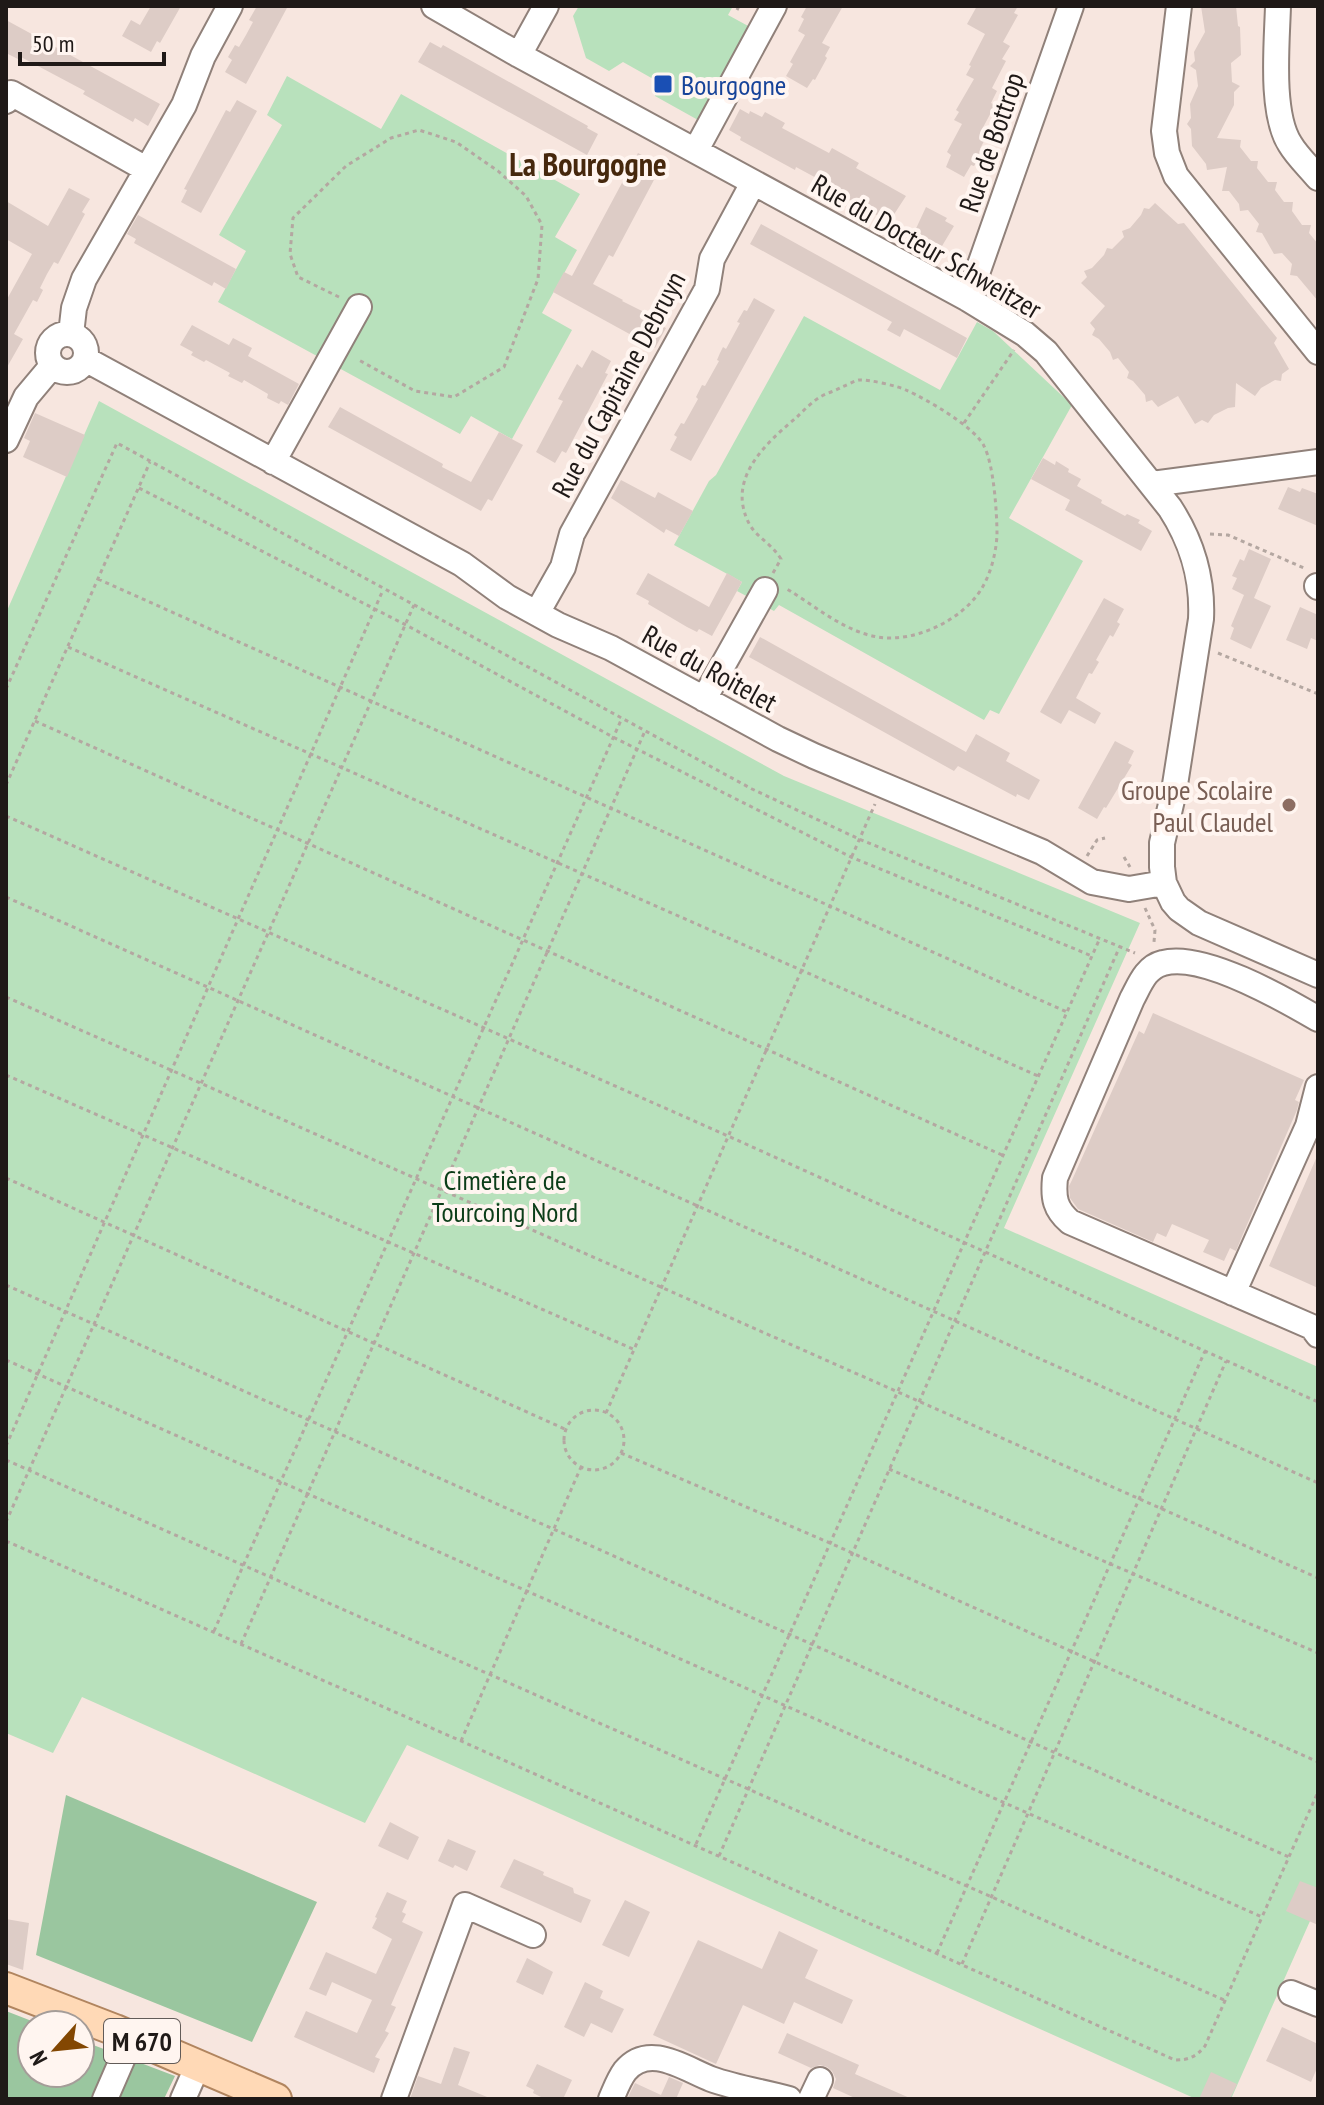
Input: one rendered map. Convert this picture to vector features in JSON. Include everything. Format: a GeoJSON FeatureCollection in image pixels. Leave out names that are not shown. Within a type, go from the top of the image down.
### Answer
{"type":"FeatureCollection","features":[{"type":"Feature","properties":{"kind":"main road","name":"M 670"},"geometry":{"type":"LineString","coordinates":[[6,1988],[132,2037],[276,2099]]}},
{"type":"Feature","properties":{"kind":"street"},"geometry":{"type":"LineString","coordinates":[[71,334],[74,308],[84,279],[184,105],[203,56],[230,6]]}},
{"type":"Feature","properties":{"kind":"street"},"geometry":{"type":"LineString","coordinates":[[519,55],[546,6]]}},
{"type":"Feature","properties":{"kind":"street"},"geometry":{"type":"LineString","coordinates":[[696,150],[774,6]]}},
{"type":"Feature","properties":{"kind":"street","name":"Rue de Bottrop"},"geometry":{"type":"LineString","coordinates":[[968,299],[1071,6]]}},
{"type":"Feature","properties":{"kind":"street"},"geometry":{"type":"LineString","coordinates":[[1179,6],[1164,131],[1167,153],[1176,176],[1318,352]]}},
{"type":"Feature","properties":{"kind":"street"},"geometry":{"type":"LineString","coordinates":[[1278,6],[1278,110],[1290,145],[1318,178]]}},
{"type":"Feature","properties":{"kind":"street","name":"Rue du Docteur Schweitzer"},"geometry":{"type":"LineString","coordinates":[[437,7],[519,55],[968,299],[1025,334],[1052,358],[1152,484],[1185,533],[1196,563],[1201,591],[1201,619],[1174,791],[1162,843],[1162,867],[1152,885]]}},
{"type":"Feature","properties":{"kind":"street"},"geometry":{"type":"LineString","coordinates":[[6,101],[11,93],[146,169]]}},
{"type":"Feature","properties":{"kind":"street","name":"Rue du Capitaine Debruyn"},"geometry":{"type":"LineString","coordinates":[[537,613],[563,567],[572,534],[702,298],[712,259],[753,183]]}},
{"type":"Feature","properties":{"kind":"street"},"geometry":{"type":"LineString","coordinates":[[273,462],[359,307]]}},
{"type":"Feature","properties":{"kind":"street"},"geometry":{"type":"LineString","coordinates":[[61,335],[78,337],[86,351],[85,359],[81,366],[71,372],[59,371],[52,366],[48,353],[50,344],[61,335]]}},
{"type":"Feature","properties":{"kind":"street","name":"Rue du Roitelet"},"geometry":{"type":"LineString","coordinates":[[85,359],[462,564],[496,590],[558,625],[611,648],[796,748],[1042,852],[1092,882],[1119,889],[1152,885]]}},
{"type":"Feature","properties":{"kind":"street"},"geometry":{"type":"LineString","coordinates":[[6,440],[26,397],[52,366]]}},
{"type":"Feature","properties":{"kind":"street"},"geometry":{"type":"LineString","coordinates":[[1152,484],[1318,462]]}},
{"type":"Feature","properties":{"kind":"street"},"geometry":{"type":"LineString","coordinates":[[704,699],[767,584]]}},
{"type":"Feature","properties":{"kind":"street"},"geometry":{"type":"LineString","coordinates":[[1152,885],[1199,923],[1318,975]]}},
{"type":"Feature","properties":{"kind":"street"},"geometry":{"type":"LineString","coordinates":[[1318,1019],[1210,967],[1179,961],[1161,963],[1145,973],[1055,1178],[1054,1203],[1070,1222],[1312,1327],[1318,1335]]}},
{"type":"Feature","properties":{"kind":"street"},"geometry":{"type":"LineString","coordinates":[[1233,1293],[1308,1126],[1318,1087]]}},
{"type":"Feature","properties":{"kind":"street"},"geometry":{"type":"LineString","coordinates":[[394,2099],[465,1905],[533,1935]]}},
{"type":"Feature","properties":{"kind":"street"},"geometry":{"type":"LineString","coordinates":[[1291,1993],[1318,2004]]}},
{"type":"Feature","properties":{"kind":"street"},"geometry":{"type":"LineString","coordinates":[[105,2099],[132,2037]]}},
{"type":"Feature","properties":{"kind":"street"},"geometry":{"type":"LineString","coordinates":[[611,2099],[627,2070],[642,2061],[656,2058],[668,2060],[711,2079],[789,2099]]}},
{"type":"Feature","properties":{"kind":"street"},"geometry":{"type":"LineString","coordinates":[[183,2099],[198,2065]]}},
{"type":"Feature","properties":{"kind":"path"},"geometry":{"type":"LineString","coordinates":[[336,348],[415,391],[454,397],[504,367],[538,279],[542,225],[526,196],[498,171],[456,142],[419,130],[391,138],[346,166],[293,218],[290,254],[298,277],[359,307]]}},
{"type":"Feature","properties":{"kind":"path"},"geometry":{"type":"LineString","coordinates":[[964,424],[1025,334]]}},
{"type":"Feature","properties":{"kind":"path"},"geometry":{"type":"LineString","coordinates":[[860,379],[904,389],[964,424],[983,442],[993,479],[997,535],[989,574],[981,590],[954,616],[921,633],[896,639],[876,637],[852,629],[767,584],[781,559],[758,537],[747,521],[742,503],[743,486],[750,467],[762,452],[819,398],[860,379]]}},
{"type":"Feature","properties":{"kind":"path"},"geometry":{"type":"LineString","coordinates":[[6,689],[117,443],[752,789],[859,839],[1141,955]]}},
{"type":"Feature","properties":{"kind":"path"},"geometry":{"type":"LineString","coordinates":[[6,785],[150,462]]}},
{"type":"Feature","properties":{"kind":"path"},"geometry":{"type":"LineString","coordinates":[[139,488],[406,625],[637,750],[851,857],[1092,956]]}},
{"type":"Feature","properties":{"kind":"path"},"geometry":{"type":"LineString","coordinates":[[1185,533],[1228,535],[1313,580]]}},
{"type":"Feature","properties":{"kind":"path"},"geometry":{"type":"LineString","coordinates":[[98,579],[1067,1012]]}},
{"type":"Feature","properties":{"kind":"path"},"geometry":{"type":"LineString","coordinates":[[6,1446],[384,588]]}},
{"type":"Feature","properties":{"kind":"path"},"geometry":{"type":"LineString","coordinates":[[6,1522],[414,605]]}},
{"type":"Feature","properties":{"kind":"path"},"geometry":{"type":"LineString","coordinates":[[1197,644],[1318,694]]}},
{"type":"Feature","properties":{"kind":"path"},"geometry":{"type":"LineString","coordinates":[[68,647],[1038,1076]]}},
{"type":"Feature","properties":{"kind":"path"},"geometry":{"type":"LineString","coordinates":[[213,1632],[622,718]]}},
{"type":"Feature","properties":{"kind":"path"},"geometry":{"type":"LineString","coordinates":[[35,721],[1002,1155]]}},
{"type":"Feature","properties":{"kind":"path"},"geometry":{"type":"LineString","coordinates":[[241,1644],[645,731]]}},
{"type":"Feature","properties":{"kind":"path"},"geometry":{"type":"LineString","coordinates":[[606,1413],[882,785]]}},
{"type":"Feature","properties":{"kind":"path"},"geometry":{"type":"LineString","coordinates":[[6,816],[1318,1402]]}},
{"type":"Feature","properties":{"kind":"path"},"geometry":{"type":"LineString","coordinates":[[1083,862],[1097,840],[1105,838]]}},
{"type":"Feature","properties":{"kind":"path"},"geometry":{"type":"LineString","coordinates":[[1124,857],[1152,885],[1143,903],[1155,930],[1153,945]]}},
{"type":"Feature","properties":{"kind":"path"},"geometry":{"type":"LineString","coordinates":[[6,897],[1318,1483]]}},
{"type":"Feature","properties":{"kind":"path"},"geometry":{"type":"LineString","coordinates":[[695,1846],[1100,938]]}},
{"type":"Feature","properties":{"kind":"path"},"geometry":{"type":"LineString","coordinates":[[719,1856],[1120,946]]}},
{"type":"Feature","properties":{"kind":"path"},"geometry":{"type":"LineString","coordinates":[[6,997],[1318,1578]]}},
{"type":"Feature","properties":{"kind":"path"},"geometry":{"type":"LineString","coordinates":[[6,1075],[634,1349]]}},
{"type":"Feature","properties":{"kind":"path"},"geometry":{"type":"LineString","coordinates":[[6,1178],[567,1430]]}},
{"type":"Feature","properties":{"kind":"path"},"geometry":{"type":"LineString","coordinates":[[6,1285],[1289,1857]]}},
{"type":"Feature","properties":{"kind":"path"},"geometry":{"type":"LineString","coordinates":[[937,1953],[1205,1351]]}},
{"type":"Feature","properties":{"kind":"path"},"geometry":{"type":"LineString","coordinates":[[6,1360],[1262,1917]]}},
{"type":"Feature","properties":{"kind":"path"},"geometry":{"type":"LineString","coordinates":[[962,1964],[1226,1361]]}},
{"type":"Feature","properties":{"kind":"path"},"geometry":{"type":"LineString","coordinates":[[586,1412],[606,1413],[620,1425],[624,1434],[621,1453],[616,1461],[600,1470],[581,1467],[567,1453],[567,1430],[577,1416],[586,1412]]}},
{"type":"Feature","properties":{"kind":"path"},"geometry":{"type":"LineString","coordinates":[[621,1453],[830,1543],[1318,1762]]}},
{"type":"Feature","properties":{"kind":"path"},"geometry":{"type":"LineString","coordinates":[[6,1460],[1225,2000]]}},
{"type":"Feature","properties":{"kind":"path"},"geometry":{"type":"LineString","coordinates":[[461,1741],[581,1467]]}},
{"type":"Feature","properties":{"kind":"path"},"geometry":{"type":"LineString","coordinates":[[889,1469],[1318,1653]]}},
{"type":"Feature","properties":{"kind":"path"},"geometry":{"type":"LineString","coordinates":[[6,1541],[1175,2060],[1189,2060],[1205,2046],[1318,1792]]}},
{"type":"Feature","properties":{"kind":"green space"},"geometry":{"type":"Polygon","coordinates":[[[579,6],[733,6],[728,15],[750,27],[698,120],[655,96],[655,80],[623,62],[609,71],[586,58],[573,16],[579,6]]]}},
{"type":"Feature","properties":{"kind":"green space"},"geometry":{"type":"Polygon","coordinates":[[[287,76],[381,129],[401,94],[580,194],[555,237],[577,250],[542,313],[572,330],[512,439],[471,416],[460,434],[218,302],[246,251],[219,235],[282,125],[267,115],[287,76]]]}},
{"type":"Feature","properties":{"kind":"green space"},"geometry":{"type":"Polygon","coordinates":[[[804,316],[940,390],[977,322],[993,331],[1072,405],[1009,518],[1083,561],[999,714],[990,710],[984,720],[779,605],[774,611],[737,591],[742,582],[674,545],[804,316]]]}},
{"type":"Feature","properties":{"kind":"green space","name":"Cimetière de Tourcoing Nord"},"geometry":{"type":"Polygon","coordinates":[[[99,401],[784,776],[1140,923],[1004,1228],[1318,1367],[1318,1903],[1231,2099],[1196,2099],[407,1745],[365,1823],[82,1697],[53,1753],[6,1733],[6,613],[99,401]]]}},
{"type":"Feature","properties":{"kind":"green space"},"geometry":{"type":"Polygon","coordinates":[[[66,1795],[317,1902],[252,2042],[36,1955],[66,1795]]]}},
{"type":"Feature","properties":{"kind":"green space"},"geometry":{"type":"Polygon","coordinates":[[[6,2011],[16,2015],[16,2089],[96,2089],[96,2046],[175,2076],[164,2099],[6,2099],[6,2011]]]}},
{"type":"Feature","properties":{"kind":"building"},"geometry":{"type":"Polygon","coordinates":[[[151,6],[181,6],[160,43],[157,41],[151,52],[122,36],[131,20],[140,25],[151,6]]]}},
{"type":"Feature","properties":{"kind":"building"},"geometry":{"type":"Polygon","coordinates":[[[257,6],[288,6],[246,84],[225,72],[232,60],[228,57],[246,35],[253,22],[249,20],[257,6]]]}},
{"type":"Feature","properties":{"kind":"building"},"geometry":{"type":"Polygon","coordinates":[[[807,6],[843,6],[822,43],[830,47],[825,56],[827,58],[807,88],[786,76],[805,35],[798,31],[807,6]]]}},
{"type":"Feature","properties":{"kind":"building"},"geometry":{"type":"Polygon","coordinates":[[[977,6],[1018,6],[1014,13],[1018,15],[1003,42],[1010,46],[992,88],[997,91],[991,103],[995,105],[980,133],[986,137],[980,149],[983,151],[964,177],[946,167],[951,155],[947,152],[962,124],[954,120],[959,112],[956,110],[974,79],[966,75],[969,65],[985,34],[967,24],[977,6]]]}},
{"type":"Feature","properties":{"kind":"building"},"geometry":{"type":"Polygon","coordinates":[[[1201,6],[1236,6],[1240,27],[1241,55],[1231,63],[1232,82],[1240,86],[1234,92],[1234,105],[1217,138],[1241,140],[1240,147],[1251,161],[1258,161],[1257,168],[1268,182],[1277,182],[1275,190],[1284,202],[1293,202],[1292,211],[1302,225],[1311,225],[1309,233],[1318,244],[1318,301],[1297,276],[1290,275],[1292,264],[1282,253],[1274,254],[1262,233],[1256,232],[1259,224],[1248,210],[1240,211],[1239,204],[1229,191],[1222,191],[1227,167],[1207,170],[1192,146],[1191,129],[1187,124],[1191,118],[1190,104],[1198,86],[1196,70],[1190,66],[1195,61],[1194,52],[1205,32],[1201,6]]]}},
{"type":"Feature","properties":{"kind":"building"},"geometry":{"type":"Polygon","coordinates":[[[6,20],[160,104],[148,126],[135,118],[133,122],[83,94],[85,91],[21,57],[20,60],[6,53],[6,20]]]}},
{"type":"Feature","properties":{"kind":"building"},"geometry":{"type":"Polygon","coordinates":[[[430,42],[441,48],[443,45],[588,126],[598,134],[587,155],[418,62],[430,42]]]}},
{"type":"Feature","properties":{"kind":"building"},"geometry":{"type":"Polygon","coordinates":[[[237,100],[257,111],[201,213],[181,202],[187,190],[184,189],[226,110],[230,112],[237,100]]]}},
{"type":"Feature","properties":{"kind":"building"},"geometry":{"type":"Polygon","coordinates":[[[740,109],[762,117],[765,112],[785,123],[782,128],[829,153],[832,148],[859,163],[856,168],[906,196],[889,222],[833,191],[835,188],[740,140],[741,137],[729,130],[740,109]]]}},
{"type":"Feature","properties":{"kind":"building"},"geometry":{"type":"Polygon","coordinates":[[[638,153],[658,164],[652,176],[655,178],[613,257],[609,255],[593,284],[656,318],[654,322],[666,328],[655,348],[553,292],[564,272],[572,276],[638,153]]]}},
{"type":"Feature","properties":{"kind":"building"},"geometry":{"type":"Polygon","coordinates":[[[69,188],[90,199],[82,212],[85,214],[58,264],[54,262],[47,274],[37,302],[33,300],[14,334],[23,339],[6,369],[6,301],[32,254],[6,239],[6,201],[48,226],[69,188]]]}},
{"type":"Feature","properties":{"kind":"building"},"geometry":{"type":"Polygon","coordinates":[[[1155,203],[1178,224],[1184,223],[1277,338],[1274,343],[1289,369],[1282,374],[1281,381],[1275,380],[1261,388],[1255,396],[1236,383],[1235,407],[1214,415],[1208,423],[1202,420],[1195,424],[1178,396],[1158,407],[1152,400],[1146,402],[1145,395],[1127,378],[1129,372],[1118,358],[1113,360],[1110,352],[1092,335],[1095,329],[1090,323],[1105,306],[1081,283],[1087,277],[1084,271],[1092,268],[1107,248],[1112,249],[1124,237],[1122,231],[1130,228],[1144,208],[1149,209],[1155,203]]]}},
{"type":"Feature","properties":{"kind":"building"},"geometry":{"type":"Polygon","coordinates":[[[926,207],[947,218],[945,221],[954,226],[942,246],[913,235],[926,207]]]}},
{"type":"Feature","properties":{"kind":"building"},"geometry":{"type":"Polygon","coordinates":[[[138,215],[236,269],[226,289],[214,282],[212,286],[134,243],[136,239],[127,234],[138,215]]]}},
{"type":"Feature","properties":{"kind":"building"},"geometry":{"type":"Polygon","coordinates":[[[761,224],[967,338],[957,358],[904,329],[900,337],[887,330],[892,322],[750,244],[761,224]]]}},
{"type":"Feature","properties":{"kind":"building"},"geometry":{"type":"Polygon","coordinates":[[[754,298],[775,310],[691,461],[670,450],[677,437],[674,435],[681,423],[684,424],[702,385],[705,386],[719,361],[723,347],[726,349],[740,323],[737,322],[754,298]]]}},
{"type":"Feature","properties":{"kind":"building"},"geometry":{"type":"Polygon","coordinates":[[[192,325],[229,345],[233,338],[252,348],[248,356],[299,384],[288,405],[267,398],[268,394],[244,380],[242,383],[228,376],[230,373],[191,355],[193,352],[180,345],[192,325]]]}},
{"type":"Feature","properties":{"kind":"building"},"geometry":{"type":"Polygon","coordinates":[[[592,350],[611,361],[605,373],[608,374],[566,453],[562,451],[555,463],[536,452],[563,401],[558,399],[577,364],[582,368],[592,350]]]}},
{"type":"Feature","properties":{"kind":"building"},"geometry":{"type":"Polygon","coordinates":[[[340,407],[471,482],[499,432],[523,445],[492,501],[488,499],[481,511],[328,427],[340,407]]]}},
{"type":"Feature","properties":{"kind":"building"},"geometry":{"type":"Polygon","coordinates":[[[35,413],[85,435],[67,477],[23,457],[30,441],[24,438],[35,413]]]}},
{"type":"Feature","properties":{"kind":"building"},"geometry":{"type":"Polygon","coordinates":[[[1043,458],[1069,469],[1068,472],[1081,479],[1077,486],[1125,516],[1127,514],[1140,520],[1138,523],[1152,531],[1141,551],[1065,510],[1070,500],[1031,479],[1043,458]]]}},
{"type":"Feature","properties":{"kind":"building"},"geometry":{"type":"Polygon","coordinates":[[[621,480],[655,498],[658,492],[693,511],[679,536],[666,529],[664,533],[611,498],[621,480]]]}},
{"type":"Feature","properties":{"kind":"building"},"geometry":{"type":"Polygon","coordinates":[[[1288,487],[1318,494],[1318,526],[1278,509],[1288,487]]]}},
{"type":"Feature","properties":{"kind":"building"},"geometry":{"type":"Polygon","coordinates":[[[1249,549],[1271,559],[1254,598],[1271,606],[1251,649],[1230,639],[1234,628],[1231,626],[1244,595],[1232,589],[1237,578],[1232,576],[1249,549]]]}},
{"type":"Feature","properties":{"kind":"building"},"geometry":{"type":"Polygon","coordinates":[[[648,573],[709,607],[727,573],[742,582],[712,636],[687,627],[636,594],[648,573]]]}},
{"type":"Feature","properties":{"kind":"building"},"geometry":{"type":"Polygon","coordinates":[[[1104,598],[1124,609],[1117,622],[1120,624],[1113,637],[1110,635],[1096,660],[1099,662],[1092,674],[1089,673],[1076,698],[1101,713],[1095,724],[1069,710],[1061,724],[1040,712],[1104,598]]]}},
{"type":"Feature","properties":{"kind":"building"},"geometry":{"type":"Polygon","coordinates":[[[1300,607],[1318,615],[1318,641],[1311,638],[1307,649],[1286,640],[1300,607]]]}},
{"type":"Feature","properties":{"kind":"building"},"geometry":{"type":"Polygon","coordinates":[[[760,637],[966,752],[976,734],[1010,753],[1006,761],[1040,780],[1029,800],[1017,794],[1016,797],[958,766],[954,771],[749,657],[760,637]]]}},
{"type":"Feature","properties":{"kind":"building"},"geometry":{"type":"Polygon","coordinates":[[[1115,741],[1134,751],[1128,763],[1132,765],[1097,819],[1078,808],[1115,741]]]}},
{"type":"Feature","properties":{"kind":"building"},"geometry":{"type":"Polygon","coordinates":[[[1153,1013],[1304,1080],[1295,1100],[1299,1102],[1297,1110],[1236,1251],[1230,1248],[1224,1261],[1203,1252],[1209,1240],[1172,1224],[1166,1237],[1157,1233],[1153,1242],[1078,1209],[1070,1198],[1069,1186],[1139,1031],[1144,1034],[1153,1013]]]}},
{"type":"Feature","properties":{"kind":"building"},"geometry":{"type":"Polygon","coordinates":[[[1318,1154],[1318,1288],[1269,1266],[1318,1154]]]}},
{"type":"Feature","properties":{"kind":"building"},"geometry":{"type":"Polygon","coordinates":[[[390,1822],[419,1837],[408,1860],[378,1846],[390,1822]]]}},
{"type":"Feature","properties":{"kind":"building"},"geometry":{"type":"Polygon","coordinates":[[[448,1839],[476,1851],[467,1871],[438,1861],[448,1839]]]}},
{"type":"Feature","properties":{"kind":"building"},"geometry":{"type":"Polygon","coordinates":[[[514,1859],[544,1872],[543,1875],[591,1900],[581,1923],[500,1887],[514,1859]]]}},
{"type":"Feature","properties":{"kind":"building"},"geometry":{"type":"Polygon","coordinates":[[[1300,1881],[1318,1888],[1318,1925],[1286,1911],[1300,1881]]]}},
{"type":"Feature","properties":{"kind":"building"},"geometry":{"type":"Polygon","coordinates":[[[387,1892],[407,1901],[402,1922],[423,1932],[391,2005],[396,2007],[385,2031],[389,2033],[375,2057],[380,2059],[374,2073],[294,2037],[306,2011],[357,2033],[372,2000],[332,1982],[326,1996],[309,1989],[326,1952],[376,1974],[392,1939],[372,1928],[387,1892]]]}},
{"type":"Feature","properties":{"kind":"building"},"geometry":{"type":"Polygon","coordinates":[[[625,1900],[650,1912],[629,1957],[602,1945],[625,1900]]]}},
{"type":"Feature","properties":{"kind":"building"},"geometry":{"type":"Polygon","coordinates":[[[6,1919],[29,1923],[23,1970],[6,1964],[6,1919]]]}},
{"type":"Feature","properties":{"kind":"building"},"geometry":{"type":"Polygon","coordinates":[[[779,1931],[818,1950],[805,1978],[853,2000],[842,2024],[794,2002],[784,2024],[743,2005],[716,2064],[653,2035],[698,1940],[762,1969],[779,1931]]]}},
{"type":"Feature","properties":{"kind":"building"},"geometry":{"type":"Polygon","coordinates":[[[527,1958],[553,1972],[543,1995],[516,1982],[527,1958]]]}},
{"type":"Feature","properties":{"kind":"building"},"geometry":{"type":"Polygon","coordinates":[[[585,1982],[603,1991],[600,1998],[624,2009],[612,2033],[591,2023],[584,2037],[564,2027],[585,1982]]]}},
{"type":"Feature","properties":{"kind":"building"},"geometry":{"type":"Polygon","coordinates":[[[1282,2027],[1318,2044],[1318,2066],[1311,2082],[1266,2061],[1282,2027]]]}},
{"type":"Feature","properties":{"kind":"building"},"geometry":{"type":"Polygon","coordinates":[[[787,2033],[859,2065],[855,2074],[912,2099],[857,2099],[833,2088],[836,2079],[827,2067],[820,2065],[811,2068],[778,2053],[787,2033]]]}},
{"type":"Feature","properties":{"kind":"building"},"geometry":{"type":"Polygon","coordinates":[[[454,2047],[470,2052],[458,2085],[492,2099],[410,2099],[418,2076],[441,2084],[454,2047]]]}},
{"type":"Feature","properties":{"kind":"building"},"geometry":{"type":"Polygon","coordinates":[[[537,2064],[572,2080],[563,2099],[545,2099],[526,2086],[537,2064]]]}},
{"type":"Feature","properties":{"kind":"building"},"geometry":{"type":"Polygon","coordinates":[[[1211,2072],[1237,2084],[1230,2099],[1199,2099],[1211,2072]]]}},
{"type":"Feature","properties":{"kind":"building"},"geometry":{"type":"Polygon","coordinates":[[[669,2077],[683,2083],[676,2099],[627,2099],[635,2083],[661,2095],[669,2077]]]}},
{"type":"Feature","properties":{"kind":"place","name":"Bourgogne"},"geometry":{"type":"Point","coordinates":[663,84]}},
{"type":"Feature","properties":{"kind":"place","name":"Groupe Scolaire Paul Claudel"},"geometry":{"type":"Point","coordinates":[1289,805]}},
{"type":"Feature","properties":{"kind":"district","name":"La Bourgogne"},"geometry":{"type":"Point","coordinates":[588,164]}}]}
